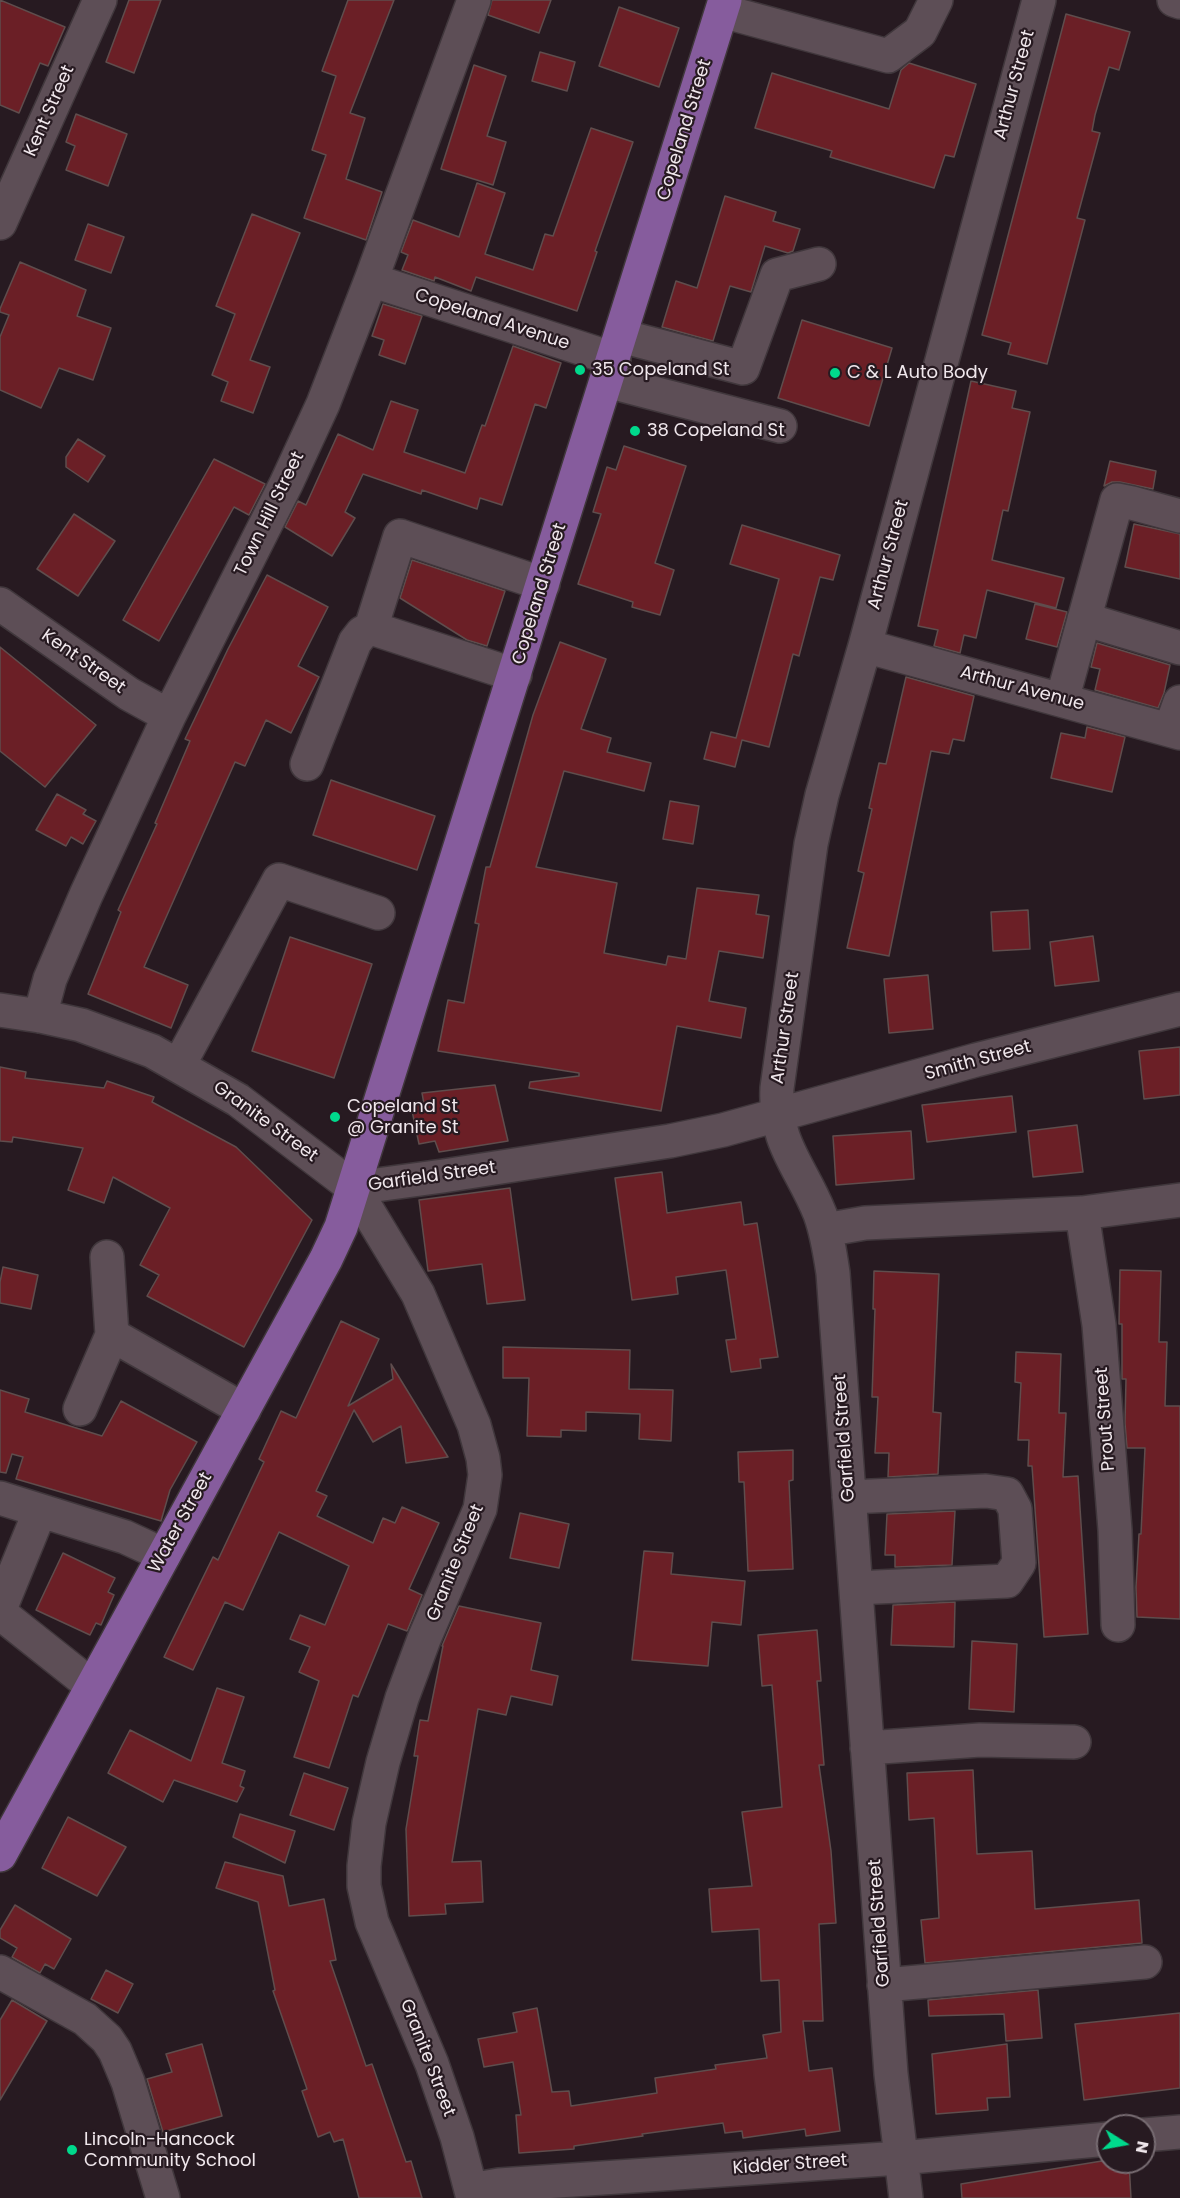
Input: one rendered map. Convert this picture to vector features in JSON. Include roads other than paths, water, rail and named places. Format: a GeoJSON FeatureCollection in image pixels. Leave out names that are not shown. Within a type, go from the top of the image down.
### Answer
{"type":"FeatureCollection","features":[{"type":"Feature","properties":{"kind":"main road","name":"Copeland Street"},"geometry":{"type":"LineString","coordinates":[[354,1188],[724,5]]}},
{"type":"Feature","properties":{"kind":"main road","name":"Water Street"},"geometry":{"type":"LineString","coordinates":[[0,1855],[326,1259],[341,1227],[354,1188]]}},
{"type":"Feature","properties":{"kind":"street","name":"Kent Street"},"geometry":{"type":"LineString","coordinates":[[0,223],[100,0]]}},
{"type":"Feature","properties":{"kind":"street","name":"Town Hill Street"},"geometry":{"type":"LineString","coordinates":[[40,1016],[50,979],[62,950],[169,716],[291,474],[322,404],[371,280],[474,0]]}},
{"type":"Feature","properties":{"kind":"street"},"geometry":{"type":"LineString","coordinates":[[724,5],[888,56],[920,32],[936,0]]}},
{"type":"Feature","properties":{"kind":"street","name":"Arthur Street"},"geometry":{"type":"LineString","coordinates":[[777,1116],[779,1076],[811,844],[822,795],[865,646],[1039,0]]}},
{"type":"Feature","properties":{"kind":"street"},"geometry":{"type":"LineString","coordinates":[[1174,0],[1180,2]]}},
{"type":"Feature","properties":{"kind":"street"},"geometry":{"type":"LineString","coordinates":[[614,359],[743,368],[777,275],[819,264]]}},
{"type":"Feature","properties":{"kind":"street","name":"Copeland Avenue"},"geometry":{"type":"LineString","coordinates":[[371,280],[614,359]]}},
{"type":"Feature","properties":{"kind":"street"},"geometry":{"type":"LineString","coordinates":[[614,359],[780,426]]}},
{"type":"Feature","properties":{"kind":"street"},"geometry":{"type":"LineString","coordinates":[[1062,700],[1117,501],[1180,516]]}},
{"type":"Feature","properties":{"kind":"street"},"geometry":{"type":"LineString","coordinates":[[307,764],[352,648],[362,633],[371,627],[400,536],[543,585]]}},
{"type":"Feature","properties":{"kind":"street","name":"Kent Street"},"geometry":{"type":"LineString","coordinates":[[0,604],[120,688],[169,716]]}},
{"type":"Feature","properties":{"kind":"street"},"geometry":{"type":"LineString","coordinates":[[1084,619],[1180,648]]}},
{"type":"Feature","properties":{"kind":"street"},"geometry":{"type":"LineString","coordinates":[[371,627],[515,675]]}},
{"type":"Feature","properties":{"kind":"street","name":"Arthur Avenue"},"geometry":{"type":"LineString","coordinates":[[865,646],[1062,700],[1177,722]]}},
{"type":"Feature","properties":{"kind":"street"},"geometry":{"type":"LineString","coordinates":[[179,1065],[279,879],[378,913]]}},
{"type":"Feature","properties":{"kind":"street","name":"Smith Street"},"geometry":{"type":"LineString","coordinates":[[777,1116],[976,1060],[1180,1009]]}},
{"type":"Feature","properties":{"kind":"street","name":"Granite Street"},"geometry":{"type":"LineString","coordinates":[[0,1010],[40,1016],[104,1032],[152,1051],[211,1083],[264,1118],[354,1188],[418,1294],[474,1425],[485,1475],[480,1509],[417,1658],[392,1730],[369,1823],[364,1866],[364,1886],[372,1922],[432,2064],[457,2137],[472,2194]]}},
{"type":"Feature","properties":{"kind":"street","name":"Garfield Street"},"geometry":{"type":"LineString","coordinates":[[354,1188],[670,1141],[777,1116],[788,1152],[814,1201],[825,1230],[836,1299],[892,2084],[906,2198]]}},
{"type":"Feature","properties":{"kind":"street"},"geometry":{"type":"LineString","coordinates":[[825,1230],[865,1222],[1082,1213],[1180,1200]]}},
{"type":"Feature","properties":{"kind":"street","name":"Prout Street"},"geometry":{"type":"LineString","coordinates":[[1082,1213],[1099,1325],[1115,1530],[1118,1625]]}},
{"type":"Feature","properties":{"kind":"street"},"geometry":{"type":"LineString","coordinates":[[80,1409],[112,1335],[107,1257]]}},
{"type":"Feature","properties":{"kind":"street"},"geometry":{"type":"LineString","coordinates":[[112,1335],[244,1410]]}},
{"type":"Feature","properties":{"kind":"street"},"geometry":{"type":"LineString","coordinates":[[849,1497],[986,1491],[1007,1494],[1015,1509],[1019,1563],[1007,1581],[856,1588]]}},
{"type":"Feature","properties":{"kind":"street"},"geometry":{"type":"LineString","coordinates":[[0,1498],[125,1537],[164,1555]]}},
{"type":"Feature","properties":{"kind":"street"},"geometry":{"type":"LineString","coordinates":[[40,1511],[0,1611],[92,1686]]}},
{"type":"Feature","properties":{"kind":"street"},"geometry":{"type":"LineString","coordinates":[[867,1748],[980,1740],[1074,1742]]}},
{"type":"Feature","properties":{"kind":"street"},"geometry":{"type":"LineString","coordinates":[[885,1985],[1145,1962]]}},
{"type":"Feature","properties":{"kind":"street"},"geometry":{"type":"LineString","coordinates":[[0,1972],[85,2019],[115,2051],[128,2082],[163,2198]]}},
{"type":"Feature","properties":{"kind":"street"},"geometry":{"type":"LineString","coordinates":[[1156,2134],[1180,2132]]}},
{"type":"Feature","properties":{"kind":"street","name":"Kidder Street"},"geometry":{"type":"LineString","coordinates":[[472,2194],[492,2186],[526,2183],[900,2158],[1096,2140]]}},
{"type":"Feature","properties":{"kind":"place","name":"35 Copeland St"},"geometry":{"type":"Point","coordinates":[580,370]}},
{"type":"Feature","properties":{"kind":"place","name":"C & L Auto Body"},"geometry":{"type":"Point","coordinates":[835,373]}},
{"type":"Feature","properties":{"kind":"place","name":"38 Copeland St"},"geometry":{"type":"Point","coordinates":[635,431]}},
{"type":"Feature","properties":{"kind":"place","name":"Copeland St @ Granite St"},"geometry":{"type":"Point","coordinates":[335,1117]}},
{"type":"Feature","properties":{"kind":"place","name":"Lincoln-Hancock Community School"},"geometry":{"type":"Point","coordinates":[72,2150]}}]}
